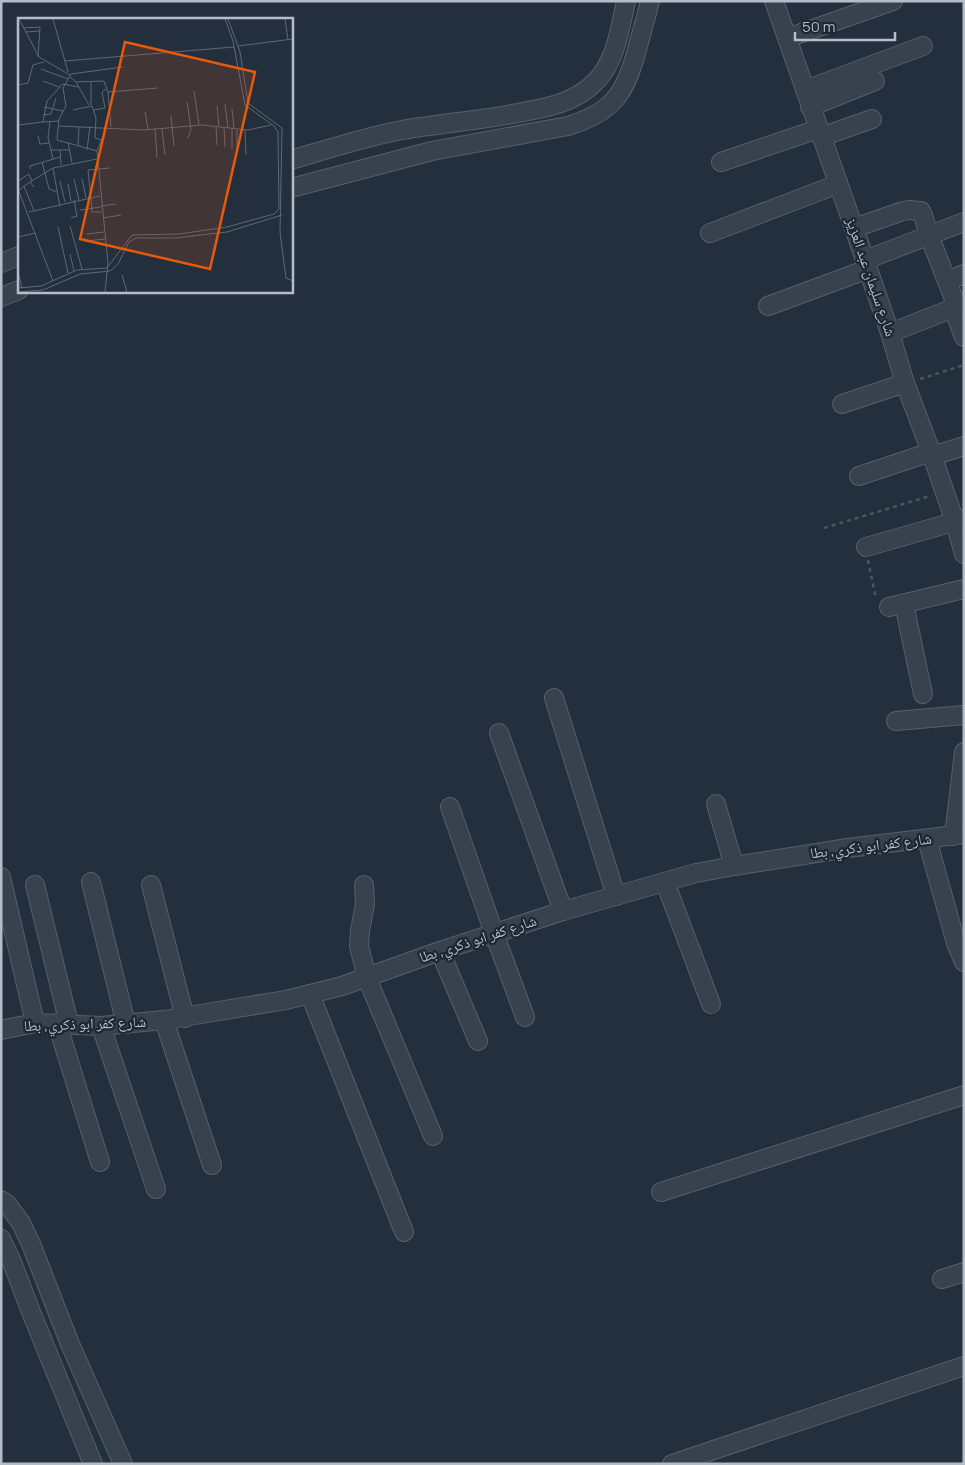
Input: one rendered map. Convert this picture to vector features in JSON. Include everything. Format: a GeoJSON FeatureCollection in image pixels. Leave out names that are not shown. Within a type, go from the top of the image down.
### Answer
{"type":"FeatureCollection","features":[{"type":"Feature","properties":{"kind":"street"},"geometry":{"type":"LineString","coordinates":[[292,160],[401,130],[527,111],[556,105],[571,99],[590,88],[606,68],[612,56],[626,1]]}},
{"type":"Feature","properties":{"kind":"street"},"geometry":{"type":"LineString","coordinates":[[292,188],[432,151],[568,126],[584,121],[611,103],[626,84],[650,1]]}},
{"type":"Feature","properties":{"kind":"street","name":"شارع سليمان عبد العزيز"},"geometry":{"type":"LineString","coordinates":[[774,1],[854,228],[905,383],[932,454],[944,492],[959,520],[964,554]]}},
{"type":"Feature","properties":{"kind":"street"},"geometry":{"type":"LineString","coordinates":[[786,38],[893,1]]}},
{"type":"Feature","properties":{"kind":"street"},"geometry":{"type":"LineString","coordinates":[[808,98],[923,46]]}},
{"type":"Feature","properties":{"kind":"street"},"geometry":{"type":"LineString","coordinates":[[808,98],[875,81]]}},
{"type":"Feature","properties":{"kind":"street"},"geometry":{"type":"LineString","coordinates":[[721,162],[872,119]]}},
{"type":"Feature","properties":{"kind":"street"},"geometry":{"type":"LineString","coordinates":[[710,233],[838,184]]}},
{"type":"Feature","properties":{"kind":"street"},"geometry":{"type":"LineString","coordinates":[[854,228],[903,211],[921,211],[929,236],[958,306],[964,336]]}},
{"type":"Feature","properties":{"kind":"street"},"geometry":{"type":"LineString","coordinates":[[768,306],[964,222]]}},
{"type":"Feature","properties":{"kind":"street"},"geometry":{"type":"LineString","coordinates":[[1,263],[18,256]]}},
{"type":"Feature","properties":{"kind":"street"},"geometry":{"type":"LineString","coordinates":[[947,281],[964,274]]}},
{"type":"Feature","properties":{"kind":"street"},"geometry":{"type":"LineString","coordinates":[[1,297],[18,290]]}},
{"type":"Feature","properties":{"kind":"street"},"geometry":{"type":"LineString","coordinates":[[890,333],[958,306]]}},
{"type":"Feature","properties":{"kind":"street"},"geometry":{"type":"LineString","coordinates":[[842,404],[905,383]]}},
{"type":"Feature","properties":{"kind":"street"},"geometry":{"type":"LineString","coordinates":[[859,476],[964,446]]}},
{"type":"Feature","properties":{"kind":"street"},"geometry":{"type":"LineString","coordinates":[[866,547],[959,520]]}},
{"type":"Feature","properties":{"kind":"street"},"geometry":{"type":"LineString","coordinates":[[923,694],[896,606],[964,589]]}},
{"type":"Feature","properties":{"kind":"street"},"geometry":{"type":"LineString","coordinates":[[554,698],[616,896]]}},
{"type":"Feature","properties":{"kind":"street"},"geometry":{"type":"LineString","coordinates":[[896,721],[964,715]]}},
{"type":"Feature","properties":{"kind":"street"},"geometry":{"type":"LineString","coordinates":[[499,733],[563,911]]}},
{"type":"Feature","properties":{"kind":"street"},"geometry":{"type":"LineString","coordinates":[[959,835],[964,752]]}},
{"type":"Feature","properties":{"kind":"street"},"geometry":{"type":"LineString","coordinates":[[716,804],[734,866]]}},
{"type":"Feature","properties":{"kind":"street"},"geometry":{"type":"LineString","coordinates":[[450,807],[525,1017]]}},
{"type":"Feature","properties":{"kind":"street","name":"شارع كفر ابو ذكري, بطا"},"geometry":{"type":"LineString","coordinates":[[1,1030],[36,1023],[101,1026],[185,1018],[286,1000],[366,978],[440,951],[563,911],[696,874],[848,848],[959,835]]}},
{"type":"Feature","properties":{"kind":"street"},"geometry":{"type":"LineString","coordinates":[[927,839],[959,931],[964,962]]}},
{"type":"Feature","properties":{"kind":"street"},"geometry":{"type":"LineString","coordinates":[[1,877],[36,1023]]}},
{"type":"Feature","properties":{"kind":"street"},"geometry":{"type":"LineString","coordinates":[[91,882],[126,1024]]}},
{"type":"Feature","properties":{"kind":"street"},"geometry":{"type":"LineString","coordinates":[[665,882],[711,1004]]}},
{"type":"Feature","properties":{"kind":"street"},"geometry":{"type":"LineString","coordinates":[[364,884],[365,904],[359,946],[366,978],[433,1136]]}},
{"type":"Feature","properties":{"kind":"street"},"geometry":{"type":"LineString","coordinates":[[35,885],[63,1024],[100,1162]]}},
{"type":"Feature","properties":{"kind":"street"},"geometry":{"type":"LineString","coordinates":[[151,885],[185,1018]]}},
{"type":"Feature","properties":{"kind":"street"},"geometry":{"type":"LineString","coordinates":[[440,951],[478,1041]]}},
{"type":"Feature","properties":{"kind":"street"},"geometry":{"type":"LineString","coordinates":[[310,994],[404,1232]]}},
{"type":"Feature","properties":{"kind":"street"},"geometry":{"type":"LineString","coordinates":[[164,1020],[212,1165]]}},
{"type":"Feature","properties":{"kind":"street"},"geometry":{"type":"LineString","coordinates":[[101,1026],[156,1188]]}},
{"type":"Feature","properties":{"kind":"street"},"geometry":{"type":"LineString","coordinates":[[661,1192],[964,1095]]}},
{"type":"Feature","properties":{"kind":"street"},"geometry":{"type":"LineString","coordinates":[[1,1200],[18,1218],[28,1237],[70,1344],[123,1464]]}},
{"type":"Feature","properties":{"kind":"street"},"geometry":{"type":"LineString","coordinates":[[1,1239],[93,1464]]}},
{"type":"Feature","properties":{"kind":"street"},"geometry":{"type":"LineString","coordinates":[[942,1280],[964,1272]]}},
{"type":"Feature","properties":{"kind":"street"},"geometry":{"type":"LineString","coordinates":[[672,1464],[964,1366]]}},
{"type":"Feature","properties":{"kind":"path"},"geometry":{"type":"LineString","coordinates":[[905,383],[964,365]]}},
{"type":"Feature","properties":{"kind":"path"},"geometry":{"type":"LineString","coordinates":[[824,528],[944,492]]}},
{"type":"Feature","properties":{"kind":"path"},"geometry":{"type":"LineString","coordinates":[[866,547],[878,603],[881,607],[896,606]]}}]}
